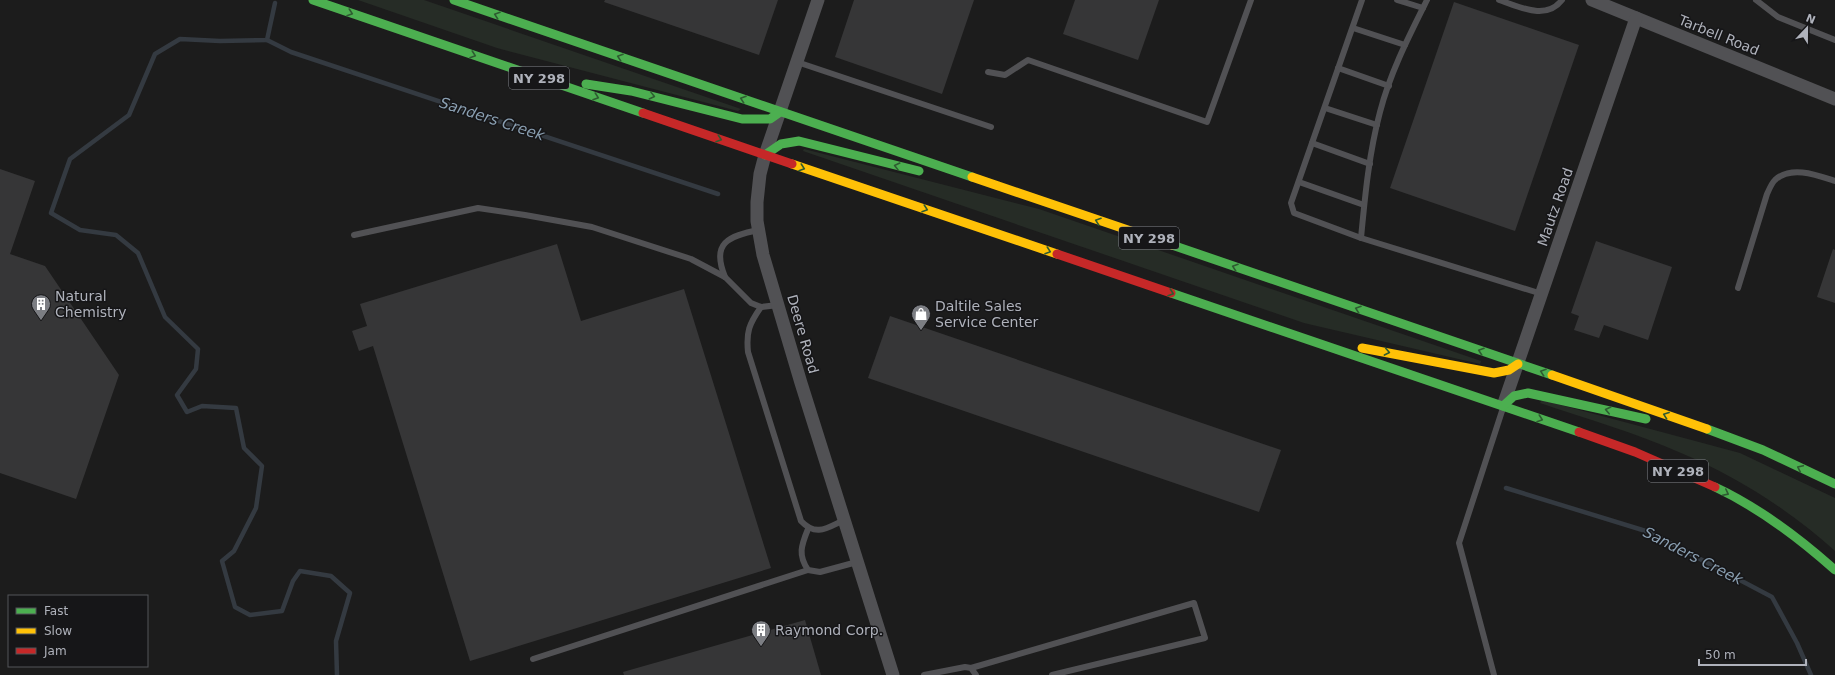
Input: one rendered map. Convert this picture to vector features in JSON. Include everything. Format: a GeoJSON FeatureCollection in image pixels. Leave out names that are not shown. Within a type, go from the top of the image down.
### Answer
{"type":"FeatureCollection","features":[{"type":"Feature","properties":{"kind":"main road","name":"NY 298"},"geometry":{"type":"LineString","coordinates":[[313,0],[1503,406],[1650,458],[1720,489],[1745,502],[1799,539],[1835,570]]}},
{"type":"Feature","properties":{"kind":"main road","name":"NY 298"},"geometry":{"type":"LineString","coordinates":[[454,0],[1635,403],[1763,450],[1835,484]]}},
{"type":"Feature","properties":{"kind":"main road"},"geometry":{"type":"LineString","coordinates":[[531,75],[631,91],[742,119],[770,119],[780,112]]}},
{"type":"Feature","properties":{"kind":"main road"},"geometry":{"type":"LineString","coordinates":[[765,155],[780,144],[791,141],[800,141],[898,167],[1004,188]]}},
{"type":"Feature","properties":{"kind":"main road"},"geometry":{"type":"LineString","coordinates":[[1294,335],[1494,372],[1509,370],[1518,364]]}},
{"type":"Feature","properties":{"kind":"main road"},"geometry":{"type":"LineString","coordinates":[[1503,406],[1514,396],[1520,393],[1528,393],[1728,438]]}},
{"type":"Feature","properties":{"kind":"street","name":"Deere Road"},"geometry":{"type":"LineString","coordinates":[[818,0],[765,155],[760,174],[757,202],[759,230],[763,256],[893,675]]}},
{"type":"Feature","properties":{"kind":"street","name":"Tarbell Road"},"geometry":{"type":"LineString","coordinates":[[1592,0],[1835,99]]}},
{"type":"Feature","properties":{"kind":"street","name":"Mautz Road"},"geometry":{"type":"LineString","coordinates":[[1503,406],[1636,18]]}},
{"type":"Feature","properties":{"kind":"lane"},"geometry":{"type":"LineString","coordinates":[[988,72],[1005,75],[1028,60],[1207,122],[1251,0]]}},
{"type":"Feature","properties":{"kind":"lane"},"geometry":{"type":"LineString","coordinates":[[1362,0],[1291,203],[1294,213],[1361,238],[1542,294]]}},
{"type":"Feature","properties":{"kind":"lane"},"geometry":{"type":"LineString","coordinates":[[1397,0],[1423,8]]}},
{"type":"Feature","properties":{"kind":"lane"},"geometry":{"type":"LineString","coordinates":[[1361,238],[1370,164],[1380,111],[1405,45],[1427,0]]}},
{"type":"Feature","properties":{"kind":"lane"},"geometry":{"type":"LineString","coordinates":[[1499,0],[1534,12],[1550,10],[1562,0]]}},
{"type":"Feature","properties":{"kind":"lane"},"geometry":{"type":"LineString","coordinates":[[1756,0],[1778,17],[1835,40]]}},
{"type":"Feature","properties":{"kind":"lane"},"geometry":{"type":"LineString","coordinates":[[1353,28],[1405,45]]}},
{"type":"Feature","properties":{"kind":"lane"},"geometry":{"type":"LineString","coordinates":[[797,62],[991,126]]}},
{"type":"Feature","properties":{"kind":"lane"},"geometry":{"type":"LineString","coordinates":[[1338,68],[1389,86]]}},
{"type":"Feature","properties":{"kind":"lane"},"geometry":{"type":"LineString","coordinates":[[1325,108],[1377,125]]}},
{"type":"Feature","properties":{"kind":"lane"},"geometry":{"type":"LineString","coordinates":[[1312,143],[1370,164]]}},
{"type":"Feature","properties":{"kind":"lane"},"geometry":{"type":"LineString","coordinates":[[1738,288],[1767,194],[1775,181],[1788,172],[1805,172],[1835,181]]}},
{"type":"Feature","properties":{"kind":"lane"},"geometry":{"type":"LineString","coordinates":[[1299,182],[1364,205]]}},
{"type":"Feature","properties":{"kind":"lane"},"geometry":{"type":"LineString","coordinates":[[354,235],[478,208],[525,214],[592,227],[691,259],[725,277],[751,303],[761,307],[778,304]]}},
{"type":"Feature","properties":{"kind":"lane"},"geometry":{"type":"LineString","coordinates":[[725,277],[719,263],[720,252],[724,243],[735,235],[759,230]]}},
{"type":"Feature","properties":{"kind":"lane"},"geometry":{"type":"LineString","coordinates":[[761,307],[753,318],[746,336],[748,352],[801,521],[808,529],[820,531],[844,520]]}},
{"type":"Feature","properties":{"kind":"lane"},"geometry":{"type":"LineString","coordinates":[[1494,675],[1459,543],[1503,406]]}},
{"type":"Feature","properties":{"kind":"lane"},"geometry":{"type":"LineString","coordinates":[[808,529],[802,543],[801,560],[808,570]]}},
{"type":"Feature","properties":{"kind":"lane"},"geometry":{"type":"LineString","coordinates":[[533,659],[808,570],[820,572],[857,562]]}},
{"type":"Feature","properties":{"kind":"lane"},"geometry":{"type":"LineString","coordinates":[[924,675],[965,666],[971,668],[1194,603],[1205,638],[1052,675]]}},
{"type":"Feature","properties":{"kind":"lane"},"geometry":{"type":"LineString","coordinates":[[971,668],[976,675]]}},
{"type":"Feature","properties":{"kind":"shaded area"},"geometry":{"type":"Polygon","coordinates":[[[358,0],[424,0],[741,109],[738,111],[497,48],[358,0]]]}},
{"type":"Feature","properties":{"kind":"shaded area"},"geometry":{"type":"Polygon","coordinates":[[[804,149],[1039,209],[1481,361],[1480,364],[1304,323],[803,151],[804,149]]]}},
{"type":"Feature","properties":{"kind":"shaded area"},"geometry":{"type":"Polygon","coordinates":[[[1542,400],[1740,453],[1835,498],[1835,551],[1781,508],[1722,472],[1647,439],[1540,403],[1542,400]]]}},
{"type":"Feature","properties":{"kind":"building"},"geometry":{"type":"Polygon","coordinates":[[[605,0],[778,0],[759,55],[604,2],[605,0]]]}},
{"type":"Feature","properties":{"kind":"building"},"geometry":{"type":"Polygon","coordinates":[[[854,0],[974,0],[942,94],[835,57],[854,0]]]}},
{"type":"Feature","properties":{"kind":"building"},"geometry":{"type":"Polygon","coordinates":[[[1075,0],[1159,0],[1138,60],[1063,34],[1075,0]]]}},
{"type":"Feature","properties":{"kind":"building"},"geometry":{"type":"Polygon","coordinates":[[[1454,2],[1579,45],[1515,231],[1390,188],[1454,2]]]}},
{"type":"Feature","properties":{"kind":"building","name":"Natural Chemistry"},"geometry":{"type":"Polygon","coordinates":[[[0,169],[35,181],[10,254],[45,266],[119,375],[76,499],[0,473],[0,169]]]}},
{"type":"Feature","properties":{"kind":"building"},"geometry":{"type":"Polygon","coordinates":[[[1596,241],[1672,267],[1648,340],[1604,325],[1599,338],[1574,330],[1579,316],[1571,313],[1596,241]]]}},
{"type":"Feature","properties":{"kind":"building"},"geometry":{"type":"Polygon","coordinates":[[[557,244],[581,321],[684,289],[771,568],[470,661],[373,346],[359,351],[352,331],[367,326],[360,304],[557,244]]]}},
{"type":"Feature","properties":{"kind":"building"},"geometry":{"type":"Polygon","coordinates":[[[1833,249],[1835,250],[1835,303],[1817,297],[1833,249]]]}},
{"type":"Feature","properties":{"kind":"building"},"geometry":{"type":"Polygon","coordinates":[[[890,316],[1281,450],[1259,512],[868,378],[890,316]]]}},
{"type":"Feature","properties":{"kind":"building","name":"Raymond Corp."},"geometry":{"type":"Polygon","coordinates":[[[805,620],[821,675],[624,675],[623,672],[805,620]]]}},
{"type":"Feature","properties":{"kind":"waterway"},"geometry":{"type":"LineString","coordinates":[[275,3],[267,40],[220,41],[180,39],[155,54],[129,115],[70,159],[51,213],[80,230],[116,235],[138,253],[165,317],[198,349],[196,369],[177,395],[187,412],[202,406],[236,408],[244,448],[262,466],[256,508],[234,551],[222,561],[235,607],[250,615],[282,611],[293,581],[300,571],[331,576],[350,593],[336,641],[337,675]]}},
{"type":"Feature","properties":{"kind":"waterway","name":"Sanders Creek"},"geometry":{"type":"LineString","coordinates":[[267,40],[291,52],[718,194]]}},
{"type":"Feature","properties":{"kind":"waterway","name":"Sanders Creek"},"geometry":{"type":"LineString","coordinates":[[1506,488],[1649,532],[1772,597],[1797,643],[1811,675]]}},
{"type":"Feature","properties":{"kind":"traffic: fast"},"geometry":{"type":"LineString","coordinates":[[313,0],[643,113]]}},
{"type":"Feature","properties":{"kind":"traffic: fast"},"geometry":{"type":"LineString","coordinates":[[454,0],[972,177]]}},
{"type":"Feature","properties":{"kind":"traffic: fast"},"geometry":{"type":"LineString","coordinates":[[586,84],[631,91],[742,119],[770,119],[780,112]]}},
{"type":"Feature","properties":{"kind":"traffic: fast"},"geometry":{"type":"LineString","coordinates":[[765,155],[781,144],[799,141],[919,171]]}},
{"type":"Feature","properties":{"kind":"traffic: fast"},"geometry":{"type":"LineString","coordinates":[[1172,245],[1552,375]]}},
{"type":"Feature","properties":{"kind":"traffic: fast"},"geometry":{"type":"LineString","coordinates":[[1171,293],[1579,432]]}},
{"type":"Feature","properties":{"kind":"traffic: fast"},"geometry":{"type":"LineString","coordinates":[[1503,406],[1514,396],[1528,393],[1646,419]]}},
{"type":"Feature","properties":{"kind":"traffic: fast"},"geometry":{"type":"LineString","coordinates":[[1707,429],[1763,450],[1835,484]]}},
{"type":"Feature","properties":{"kind":"traffic: fast"},"geometry":{"type":"LineString","coordinates":[[1715,487],[1748,504],[1778,524],[1835,570]]}},
{"type":"Feature","properties":{"kind":"traffic: slow"},"geometry":{"type":"LineString","coordinates":[[792,164],[1057,254]]}},
{"type":"Feature","properties":{"kind":"traffic: slow"},"geometry":{"type":"LineString","coordinates":[[972,177],[1172,245]]}},
{"type":"Feature","properties":{"kind":"traffic: slow"},"geometry":{"type":"LineString","coordinates":[[1362,348],[1494,373],[1509,370],[1518,364]]}},
{"type":"Feature","properties":{"kind":"traffic: slow"},"geometry":{"type":"LineString","coordinates":[[1552,375],[1707,429]]}},
{"type":"Feature","properties":{"kind":"traffic: jam"},"geometry":{"type":"LineString","coordinates":[[643,113],[792,164]]}},
{"type":"Feature","properties":{"kind":"traffic: jam"},"geometry":{"type":"LineString","coordinates":[[1057,254],[1171,293]]}},
{"type":"Feature","properties":{"kind":"traffic: jam"},"geometry":{"type":"LineString","coordinates":[[1579,432],[1635,452],[1715,487]]}},
{"type":"Feature","properties":{"kind":"place","name":"Natural Chemistry"},"geometry":{"type":"Point","coordinates":[41,321]}},
{"type":"Feature","properties":{"kind":"place","name":"Daltile Sales Service Center"},"geometry":{"type":"Point","coordinates":[921,331]}},
{"type":"Feature","properties":{"kind":"place","name":"Raymond Corp."},"geometry":{"type":"Point","coordinates":[761,647]}}]}
